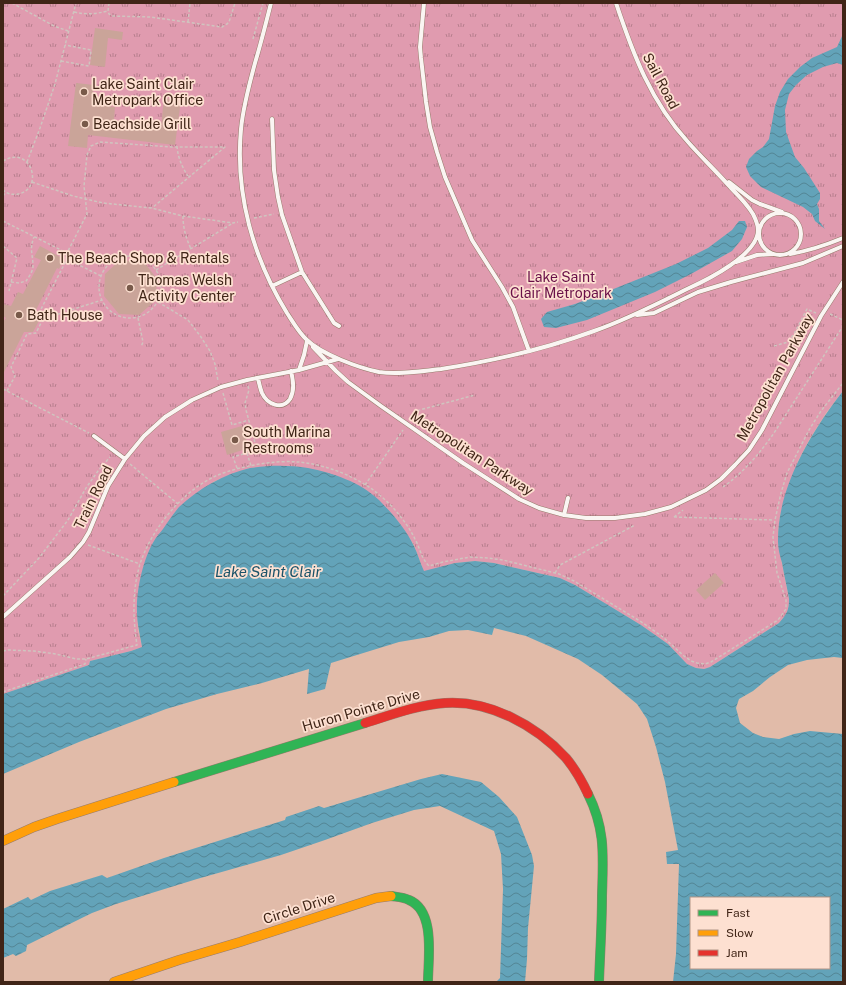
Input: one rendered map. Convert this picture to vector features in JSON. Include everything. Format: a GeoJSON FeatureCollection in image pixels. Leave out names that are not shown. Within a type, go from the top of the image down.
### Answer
{"type":"FeatureCollection","features":[{"type":"Feature","properties":{"kind":"street","name":"Huron Pointe Drive"},"geometry":{"type":"LineString","coordinates":[[3,841],[34,827],[57,819],[418,707],[455,703],[473,705],[509,717],[534,730],[549,741],[572,765],[592,802],[599,822],[603,852],[599,982]]}},
{"type":"Feature","properties":{"kind":"street","name":"Circle Drive"},"geometry":{"type":"LineString","coordinates":[[114,982],[376,898],[389,896],[410,900],[418,906],[425,917],[429,933],[428,982]]}},
{"type":"Feature","properties":{"kind":"lane"},"geometry":{"type":"LineString","coordinates":[[271,3],[246,99],[241,133],[241,178],[248,220],[256,248],[272,286],[302,272]]}},
{"type":"Feature","properties":{"kind":"lane"},"geometry":{"type":"LineString","coordinates":[[424,3],[420,47],[424,90],[436,152],[472,240],[513,307],[529,350]]}},
{"type":"Feature","properties":{"kind":"lane","name":"Sail Road"},"geometry":{"type":"LineString","coordinates":[[616,3],[635,56],[658,102],[668,118],[686,140],[721,176]]}},
{"type":"Feature","properties":{"kind":"lane"},"geometry":{"type":"LineString","coordinates":[[272,119],[273,157],[278,197],[288,233],[302,272],[334,323],[339,326]]}},
{"type":"Feature","properties":{"kind":"lane"},"geometry":{"type":"LineString","coordinates":[[721,176],[752,200],[791,216],[796,220],[800,227],[800,241],[797,247],[786,255]]}},
{"type":"Feature","properties":{"kind":"lane"},"geometry":{"type":"LineString","coordinates":[[721,176],[752,212],[761,245],[766,251],[779,256],[786,255],[806,251],[843,238]]}},
{"type":"Feature","properties":{"kind":"lane"},"geometry":{"type":"LineString","coordinates":[[735,262],[755,240],[760,225],[764,219],[770,215],[784,213]]}},
{"type":"Feature","properties":{"kind":"lane"},"geometry":{"type":"LineString","coordinates":[[633,316],[654,313],[698,292],[803,263],[843,246]]}},
{"type":"Feature","properties":{"kind":"lane"},"geometry":{"type":"LineString","coordinates":[[299,370],[307,341],[338,359],[379,372],[416,372],[483,362],[594,331],[633,316],[700,283],[735,262],[757,255],[772,254]]}},
{"type":"Feature","properties":{"kind":"lane","name":"Metropolitan Parkway"},"geometry":{"type":"LineString","coordinates":[[272,286],[303,336],[326,362],[348,382],[500,487],[519,499],[539,508],[564,515],[586,518],[615,518],[645,514],[671,507],[706,490],[735,465],[749,450],[759,435],[821,316],[843,282]]}},
{"type":"Feature","properties":{"kind":"lane","name":"Train Road"},"geometry":{"type":"LineString","coordinates":[[3,617],[70,557],[84,542],[108,486],[125,459],[144,436],[165,418],[192,400],[221,387],[247,380],[299,370],[338,359]]}},
{"type":"Feature","properties":{"kind":"lane"},"geometry":{"type":"LineString","coordinates":[[258,378],[265,399],[272,404],[283,405],[290,400],[292,392],[294,382],[291,371]]}},
{"type":"Feature","properties":{"kind":"lane"},"geometry":{"type":"LineString","coordinates":[[94,436],[125,459]]}},
{"type":"Feature","properties":{"kind":"lane"},"geometry":{"type":"LineString","coordinates":[[564,515],[568,498]]}},
{"type":"Feature","properties":{"kind":"path"},"geometry":{"type":"LineString","coordinates":[[12,3],[68,32]]}},
{"type":"Feature","properties":{"kind":"path"},"geometry":{"type":"LineString","coordinates":[[27,162],[55,84],[76,3]]}},
{"type":"Feature","properties":{"kind":"path"},"geometry":{"type":"LineString","coordinates":[[109,3],[108,11],[112,16],[150,17],[217,26],[224,26],[229,22],[235,3]]}},
{"type":"Feature","properties":{"kind":"path"},"geometry":{"type":"LineString","coordinates":[[188,22],[190,3]]}},
{"type":"Feature","properties":{"kind":"path"},"geometry":{"type":"LineString","coordinates":[[253,39],[263,3]]}},
{"type":"Feature","properties":{"kind":"path"},"geometry":{"type":"LineString","coordinates":[[74,12],[91,14],[108,11]]}},
{"type":"Feature","properties":{"kind":"path"},"geometry":{"type":"LineString","coordinates":[[61,61],[89,66],[91,50],[65,45]]}},
{"type":"Feature","properties":{"kind":"path"},"geometry":{"type":"LineString","coordinates":[[43,319],[39,313],[67,259],[67,253],[87,214],[84,186],[87,156],[92,146],[100,142],[224,147],[152,208]]}},
{"type":"Feature","properties":{"kind":"path"},"geometry":{"type":"LineString","coordinates":[[177,146],[180,161],[189,176]]}},
{"type":"Feature","properties":{"kind":"path"},"geometry":{"type":"LineString","coordinates":[[3,161],[15,157],[21,159],[27,162],[33,176],[30,186],[21,193],[11,194],[3,190]]}},
{"type":"Feature","properties":{"kind":"path"},"geometry":{"type":"LineString","coordinates":[[32,182],[73,196],[103,204],[152,208],[183,216],[233,223],[238,222]]}},
{"type":"Feature","properties":{"kind":"path"},"geometry":{"type":"LineString","coordinates":[[3,196],[6,192]]}},
{"type":"Feature","properties":{"kind":"path"},"geometry":{"type":"LineString","coordinates":[[254,218],[274,214]]}},
{"type":"Feature","properties":{"kind":"path"},"geometry":{"type":"LineString","coordinates":[[183,216],[185,235],[191,249]]}},
{"type":"Feature","properties":{"kind":"path"},"geometry":{"type":"LineString","coordinates":[[3,221],[67,253]]}},
{"type":"Feature","properties":{"kind":"path"},"geometry":{"type":"LineString","coordinates":[[156,270],[233,223]]}},
{"type":"Feature","properties":{"kind":"path"},"geometry":{"type":"LineString","coordinates":[[12,282],[19,283],[26,281],[30,275],[33,268],[31,245],[34,237]]}},
{"type":"Feature","properties":{"kind":"path"},"geometry":{"type":"LineString","coordinates":[[3,246],[17,258],[9,291]]}},
{"type":"Feature","properties":{"kind":"path"},"geometry":{"type":"LineString","coordinates":[[124,256],[144,258],[152,264],[156,270],[161,279],[161,295],[153,309],[146,314],[138,318],[120,317],[111,312],[105,306],[99,289],[99,282],[107,266],[115,259],[124,256]]}},
{"type":"Feature","properties":{"kind":"path"},"geometry":{"type":"LineString","coordinates":[[67,259],[101,276]]}},
{"type":"Feature","properties":{"kind":"path"},"geometry":{"type":"LineString","coordinates":[[7,391],[15,376],[11,367],[27,334],[36,333],[43,319],[102,300]]}},
{"type":"Feature","properties":{"kind":"path"},"geometry":{"type":"LineString","coordinates":[[158,302],[188,320],[202,337],[215,364],[220,383]]}},
{"type":"Feature","properties":{"kind":"path"},"geometry":{"type":"LineString","coordinates":[[774,346],[788,342],[794,334],[807,309],[827,320],[830,314],[843,320]]}},
{"type":"Feature","properties":{"kind":"path"},"geometry":{"type":"LineString","coordinates":[[138,318],[143,342],[141,347]]}},
{"type":"Feature","properties":{"kind":"path"},"geometry":{"type":"LineString","coordinates":[[237,468],[233,457],[257,450],[246,410],[245,402],[249,390],[247,380]]}},
{"type":"Feature","properties":{"kind":"path"},"geometry":{"type":"LineString","coordinates":[[3,651],[34,651],[76,659],[86,659],[137,645],[134,628],[134,611],[136,583],[140,564],[148,545],[171,510],[198,487],[217,476],[237,468],[269,463],[298,462],[312,464],[336,471],[351,477],[370,488],[392,506],[401,517],[416,541],[425,562],[429,566],[470,557],[488,558],[503,560],[555,573],[574,581],[640,621],[663,637],[691,661],[705,664],[711,662],[778,620],[786,609],[786,600],[777,573],[773,537],[780,493],[787,473],[809,430],[821,411],[843,383]]}},
{"type":"Feature","properties":{"kind":"path"},"geometry":{"type":"LineString","coordinates":[[3,389],[94,436]]}},
{"type":"Feature","properties":{"kind":"path"},"geometry":{"type":"LineString","coordinates":[[223,393],[232,425],[249,420]]}},
{"type":"Feature","properties":{"kind":"path"},"geometry":{"type":"LineString","coordinates":[[247,453],[251,466]]}},
{"type":"Feature","properties":{"kind":"path"},"geometry":{"type":"LineString","coordinates":[[3,596],[39,558],[64,526],[86,488],[112,455]]}},
{"type":"Feature","properties":{"kind":"path"},"geometry":{"type":"LineString","coordinates":[[129,463],[178,504]]}},
{"type":"Feature","properties":{"kind":"path"},"geometry":{"type":"LineString","coordinates":[[674,517],[775,520]]}},
{"type":"Feature","properties":{"kind":"path"},"geometry":{"type":"LineString","coordinates":[[555,573],[560,564],[635,525]]}},
{"type":"Feature","properties":{"kind":"path"},"geometry":{"type":"LineString","coordinates":[[84,542],[90,546],[140,564]]}},
{"type":"Feature","properties":{"kind":"path"},"geometry":{"type":"LineString","coordinates":[[3,692],[85,664],[86,659]]}},
{"type":"Feature","properties":{"kind":"green space","name":"Lake Saint Clair Metropark"},"geometry":{"type":"Polygon","coordinates":[[[3,3],[843,3],[843,391],[826,413],[798,461],[780,516],[778,544],[789,599],[788,609],[782,620],[710,667],[704,669],[696,668],[687,664],[668,644],[641,625],[575,585],[560,578],[494,563],[475,561],[455,563],[424,572],[414,545],[394,516],[299,467],[274,466],[251,468],[213,482],[144,565],[139,589],[137,610],[138,630],[142,647],[90,661],[89,665],[3,694],[3,3]]]}},
{"type":"Feature","properties":{"kind":"water"},"geometry":{"type":"Polygon","coordinates":[[[843,34],[843,65],[837,63],[823,67],[807,75],[789,94],[785,110],[786,132],[795,157],[820,193],[820,199],[817,204],[819,209],[819,221],[825,229],[815,221],[812,214],[803,207],[761,187],[750,176],[746,167],[749,159],[763,147],[769,139],[775,106],[780,92],[788,79],[812,58],[837,47],[843,34]]]}},
{"type":"Feature","properties":{"kind":"water"},"geometry":{"type":"Polygon","coordinates":[[[739,221],[745,221],[747,227],[742,239],[732,251],[691,274],[655,292],[587,320],[556,328],[544,327],[541,319],[547,312],[575,304],[676,264],[708,248],[732,230],[739,221]]]}},
{"type":"Feature","properties":{"kind":"water","name":"Lake Saint Clair"},"geometry":{"type":"Polygon","coordinates":[[[843,391],[843,658],[834,657],[807,660],[788,665],[753,691],[739,699],[736,708],[740,723],[753,733],[763,737],[779,739],[810,731],[843,734],[843,982],[673,982],[676,954],[679,864],[667,864],[666,852],[678,850],[665,782],[647,719],[637,704],[602,675],[578,659],[526,636],[494,628],[492,635],[468,630],[449,631],[429,637],[399,642],[331,663],[325,689],[307,694],[309,669],[166,709],[79,742],[3,774],[3,694],[89,665],[90,661],[142,647],[138,625],[137,604],[141,575],[150,548],[179,507],[186,500],[221,478],[250,468],[286,466],[308,468],[346,479],[372,494],[394,516],[411,540],[424,571],[455,563],[475,561],[494,563],[560,578],[575,585],[641,625],[668,644],[687,664],[696,668],[704,669],[710,667],[779,623],[787,612],[789,599],[779,550],[779,522],[783,501],[790,481],[798,462],[819,424],[843,391]]]}},
{"type":"Feature","properties":{"kind":"water"},"geometry":{"type":"Polygon","coordinates":[[[442,774],[481,782],[499,797],[517,817],[532,855],[534,866],[525,982],[496,982],[500,978],[503,889],[501,854],[494,831],[440,806],[414,810],[281,855],[116,904],[92,913],[27,945],[26,951],[16,956],[13,954],[3,958],[3,909],[28,897],[31,900],[50,891],[102,875],[107,878],[164,858],[285,820],[286,817],[319,806],[324,808],[442,774]]]}},
{"type":"Feature","properties":{"kind":"building"},"geometry":{"type":"Polygon","coordinates":[[[95,28],[123,32],[122,40],[108,38],[105,67],[90,65],[95,28]]]}},
{"type":"Feature","properties":{"kind":"building","name":"Lake Saint Clair Metropark Office"},"geometry":{"type":"Polygon","coordinates":[[[76,83],[94,85],[92,104],[115,107],[114,121],[161,127],[164,98],[181,100],[175,145],[88,135],[87,148],[68,146],[76,83]]]}},
{"type":"Feature","properties":{"kind":"building","name":"Bath House"},"geometry":{"type":"Polygon","coordinates":[[[40,246],[64,259],[59,269],[57,268],[34,314],[39,321],[33,332],[24,332],[3,374],[3,322],[6,318],[3,316],[3,304],[11,306],[18,292],[23,294],[41,260],[34,257],[40,246]]]}},
{"type":"Feature","properties":{"kind":"building","name":"Thomas Welsh Activity Center"},"geometry":{"type":"Polygon","coordinates":[[[120,260],[144,262],[157,279],[156,300],[139,315],[119,314],[104,296],[105,274],[120,260]]]}},
{"type":"Feature","properties":{"kind":"building","name":"South Marina Restrooms"},"geometry":{"type":"Polygon","coordinates":[[[242,426],[249,448],[227,455],[221,432],[242,426]]]}},
{"type":"Feature","properties":{"kind":"building"},"geometry":{"type":"Polygon","coordinates":[[[715,573],[724,583],[705,600],[696,590],[715,573]]]}},
{"type":"Feature","properties":{"kind":"traffic: fast"},"geometry":{"type":"LineString","coordinates":[[174,782],[365,723]]}},
{"type":"Feature","properties":{"kind":"traffic: fast"},"geometry":{"type":"LineString","coordinates":[[588,794],[594,807],[601,832],[603,856],[599,982]]}},
{"type":"Feature","properties":{"kind":"traffic: fast"},"geometry":{"type":"LineString","coordinates":[[391,896],[409,900],[418,906],[423,914],[429,936],[428,982]]}},
{"type":"Feature","properties":{"kind":"traffic: slow"},"geometry":{"type":"LineString","coordinates":[[3,841],[34,827],[57,819],[174,782]]}},
{"type":"Feature","properties":{"kind":"traffic: slow"},"geometry":{"type":"LineString","coordinates":[[114,982],[376,898],[391,896]]}},
{"type":"Feature","properties":{"kind":"traffic: jam"},"geometry":{"type":"LineString","coordinates":[[365,723],[414,708],[435,704],[462,703],[495,710],[526,725],[554,746],[572,766],[588,794]]}},
{"type":"Feature","properties":{"kind":"place","name":"Lake Saint Clair Metropark Office"},"geometry":{"type":"Point","coordinates":[84,92]}},
{"type":"Feature","properties":{"kind":"place","name":"Beachside Grill"},"geometry":{"type":"Point","coordinates":[85,124]}},
{"type":"Feature","properties":{"kind":"place","name":"The Beach Shop & Rentals"},"geometry":{"type":"Point","coordinates":[50,258]}},
{"type":"Feature","properties":{"kind":"place","name":"Thomas Welsh Activity Center"},"geometry":{"type":"Point","coordinates":[130,288]}},
{"type":"Feature","properties":{"kind":"place","name":"Bath House"},"geometry":{"type":"Point","coordinates":[19,315]}},
{"type":"Feature","properties":{"kind":"place","name":"South Marina Restrooms"},"geometry":{"type":"Point","coordinates":[235,440]}}]}
